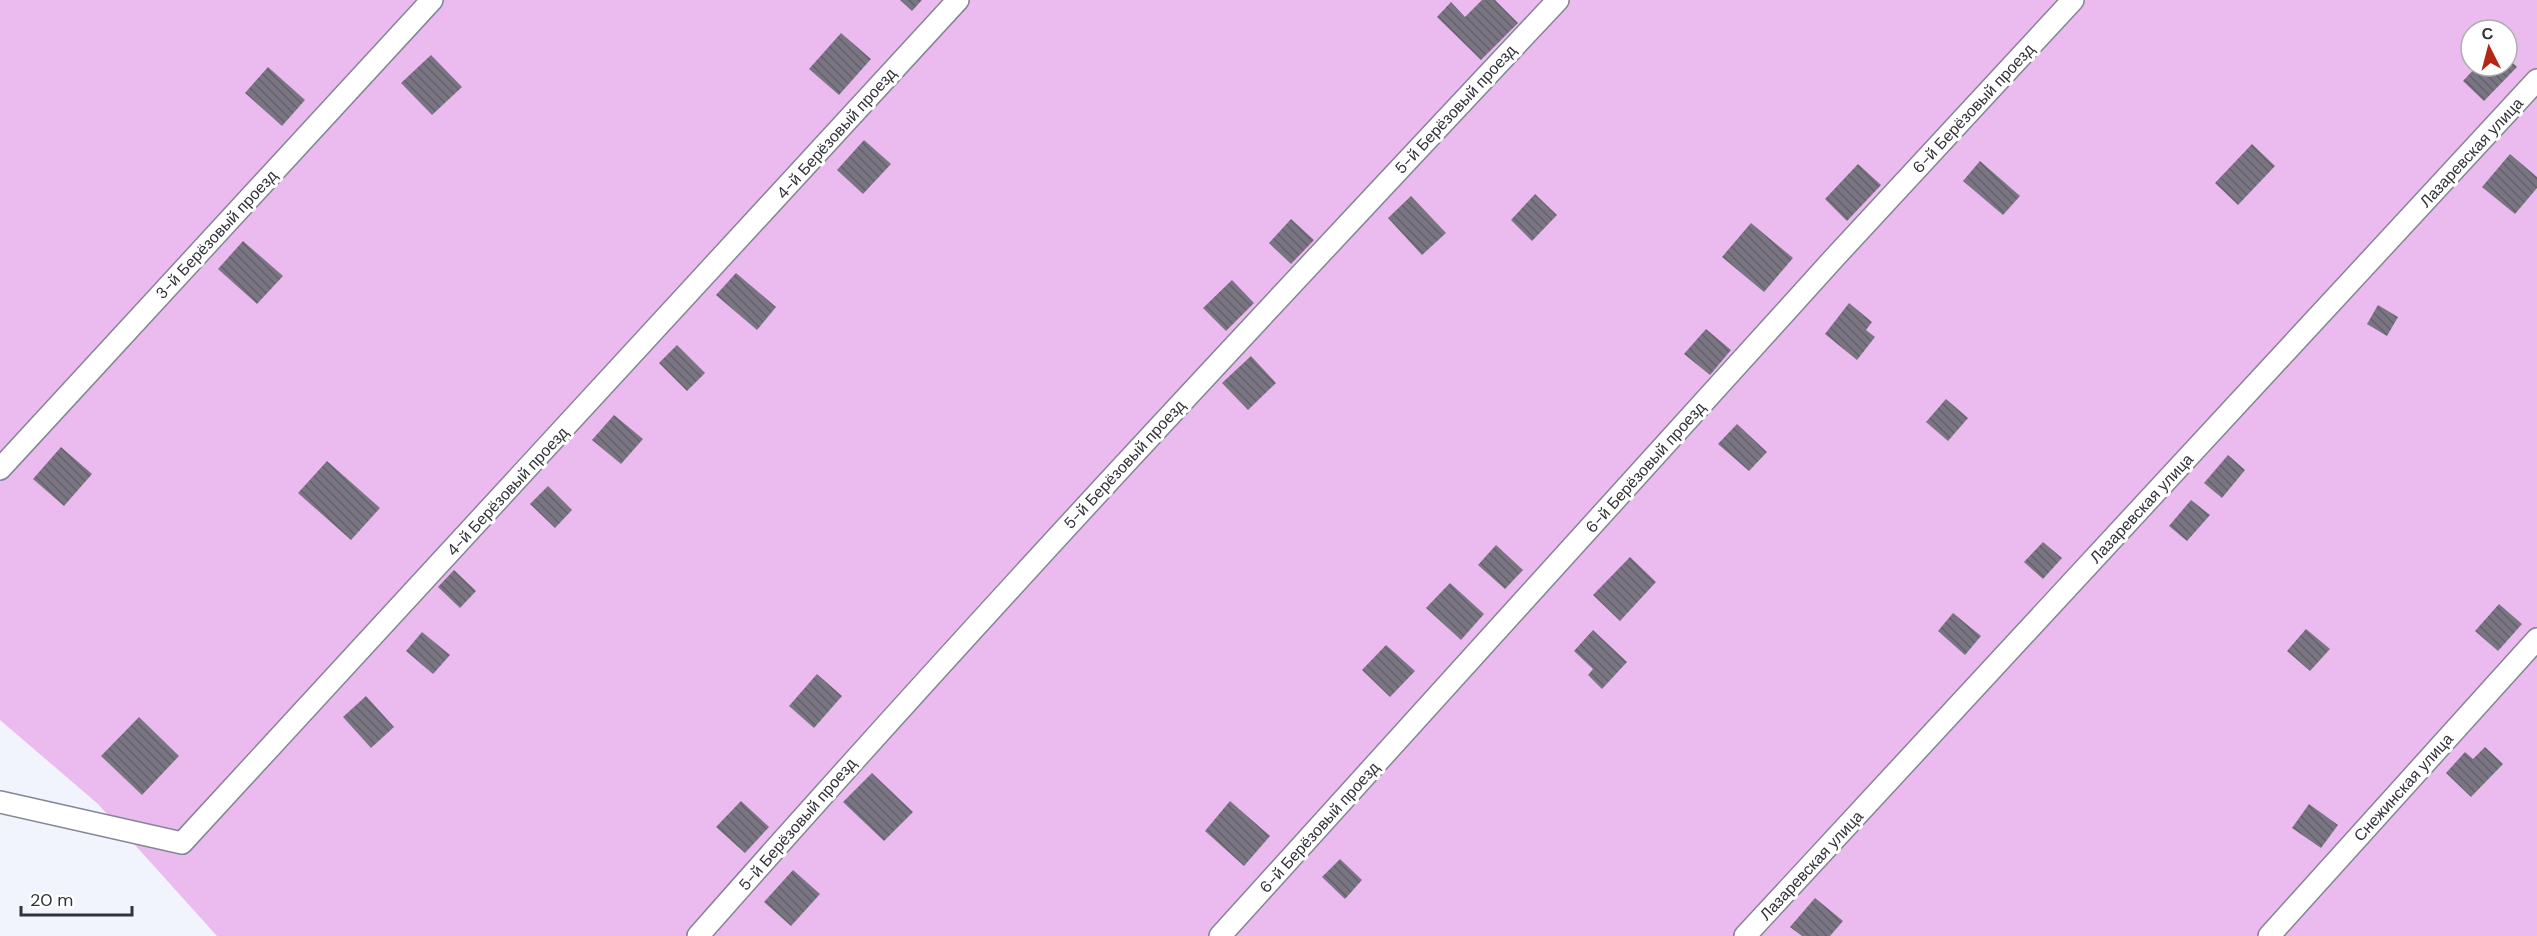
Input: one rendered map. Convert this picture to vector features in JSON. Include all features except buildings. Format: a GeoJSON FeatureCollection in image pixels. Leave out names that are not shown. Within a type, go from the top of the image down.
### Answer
{"type":"FeatureCollection","features":[{"type":"Feature","properties":{"kind":"lane","name":"3-й Берёзовый проезд"},"geometry":{"type":"LineString","coordinates":[[0,469],[432,0]]}},
{"type":"Feature","properties":{"kind":"lane","name":"4-й Берёзовый проезд"},"geometry":{"type":"LineString","coordinates":[[0,802],[182,843],[958,0]]}},
{"type":"Feature","properties":{"kind":"lane","name":"5-й Берёзовый проезд"},"geometry":{"type":"LineString","coordinates":[[698,936],[882,726],[1210,370],[1558,0]]}},
{"type":"Feature","properties":{"kind":"lane","name":"6-й Берёзовый проезд"},"geometry":{"type":"LineString","coordinates":[[1220,936],[1836,256],[2073,0]]}},
{"type":"Feature","properties":{"kind":"lane","name":"Лазаревская улица"},"geometry":{"type":"LineString","coordinates":[[1745,936],[2537,80]]}},
{"type":"Feature","properties":{"kind":"lane","name":"Снежинская улица"},"geometry":{"type":"LineString","coordinates":[[2269,936],[2537,639]]}},
{"type":"Feature","properties":{"kind":"shaded area"},"geometry":{"type":"Polygon","coordinates":[[[0,0],[2537,0],[2537,936],[217,936],[98,804],[0,720],[0,0]]]}}]}
